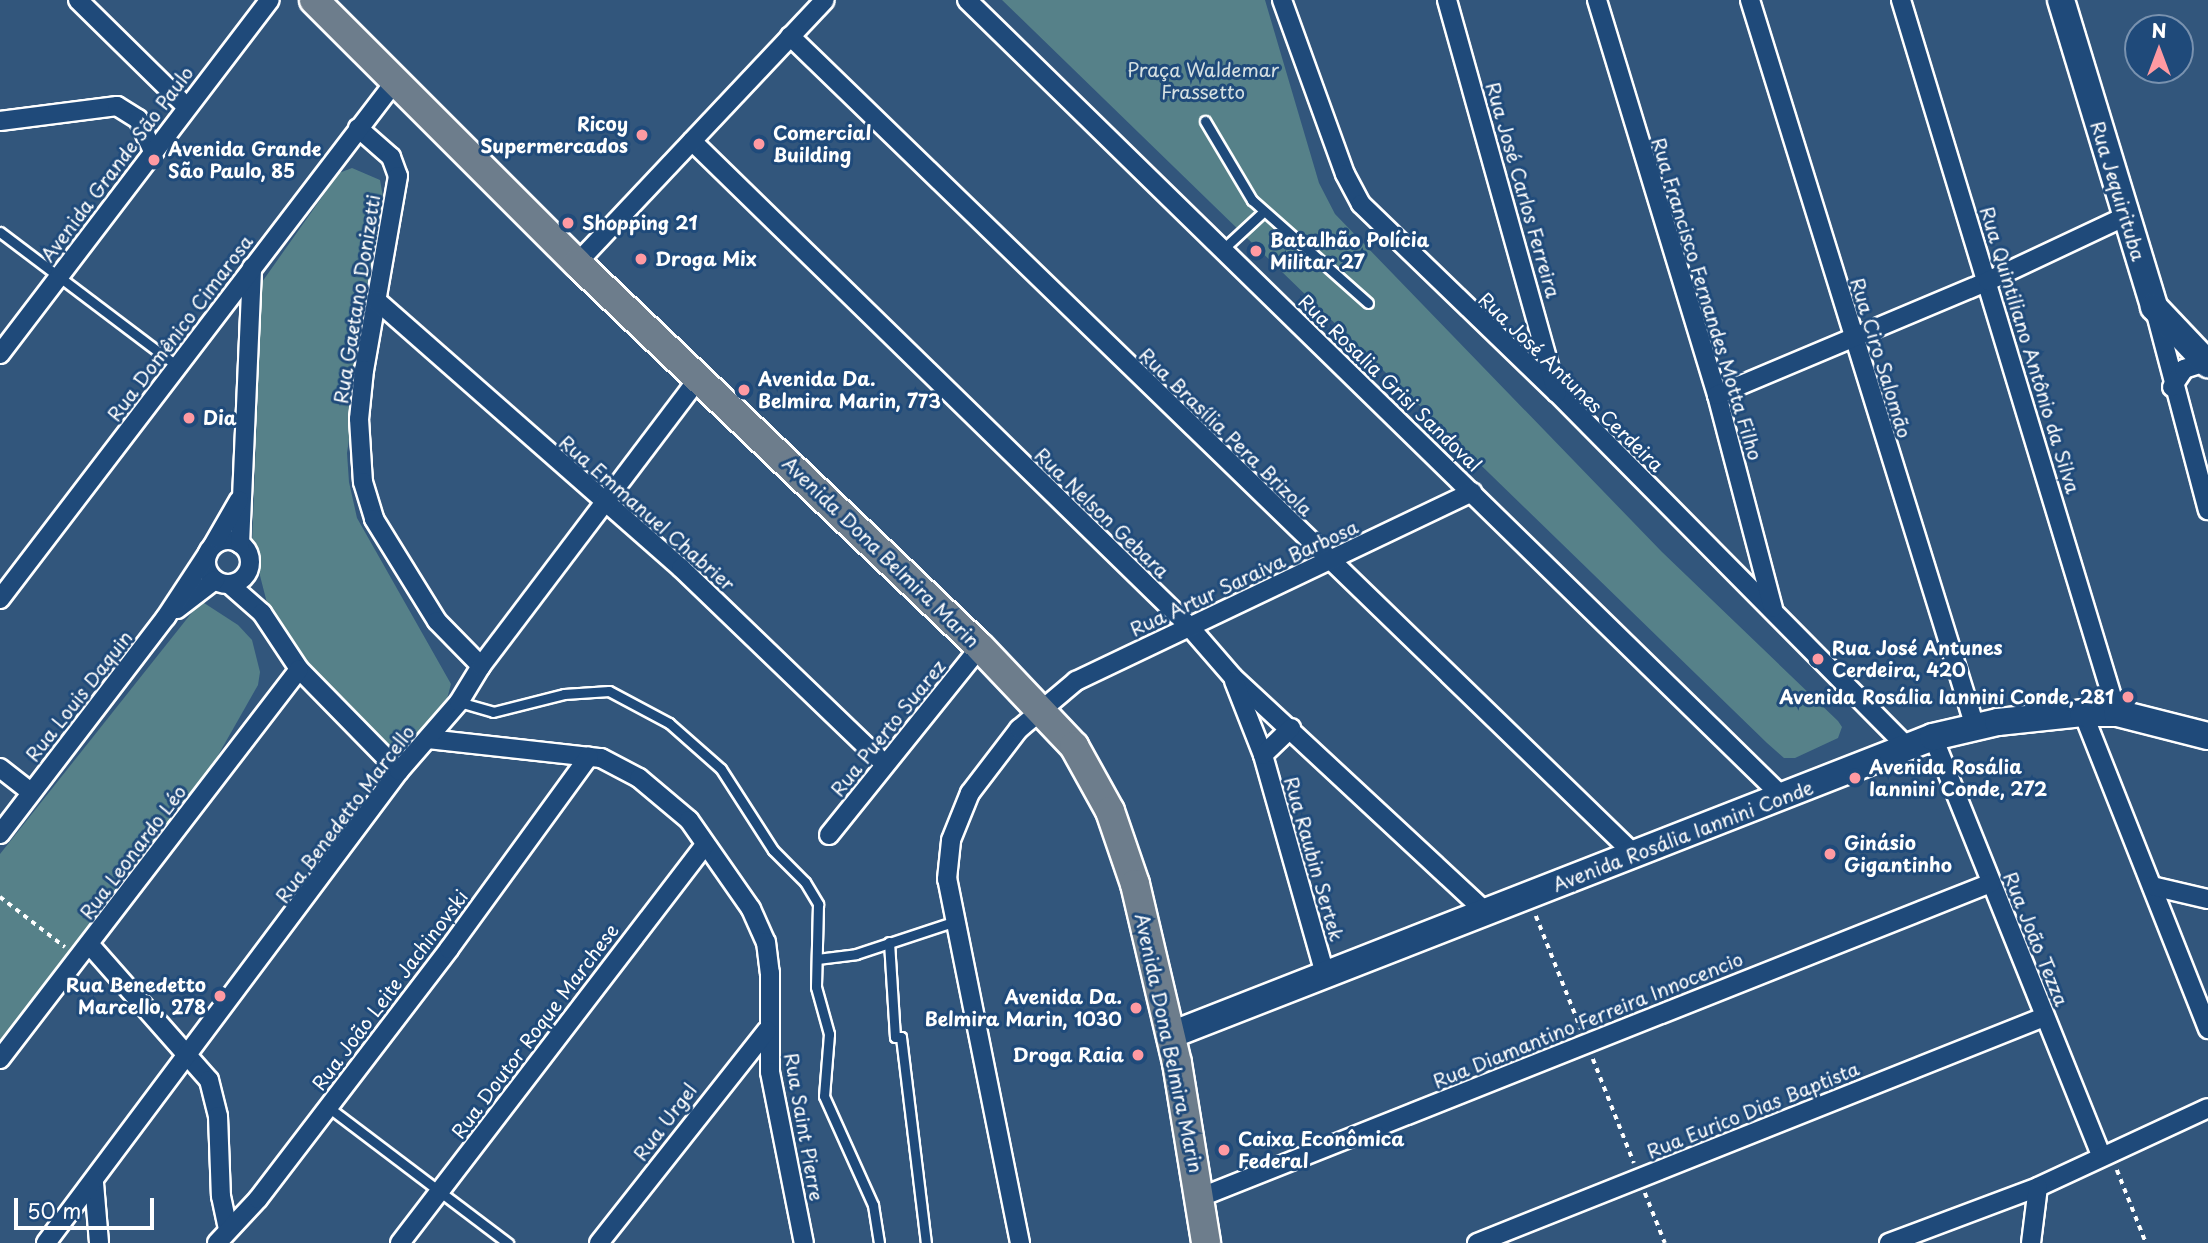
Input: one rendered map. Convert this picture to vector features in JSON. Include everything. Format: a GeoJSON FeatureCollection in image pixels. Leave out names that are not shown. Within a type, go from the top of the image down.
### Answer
{"type":"FeatureCollection","features":[{"type":"Feature","properties":{"kind":"main road","name":"Avenida Dona Belmira Marin"},"geometry":{"type":"LineString","coordinates":[[314,0],[394,83],[577,263],[699,376],[980,647],[1074,746],[1110,811],[1135,884],[1171,1035],[1201,1197],[1206,1243]]}},
{"type":"Feature","properties":{"kind":"street"},"geometry":{"type":"LineString","coordinates":[[78,0],[186,106]]}},
{"type":"Feature","properties":{"kind":"street","name":"Avenida Grande São Paulo"},"geometry":{"type":"LineString","coordinates":[[0,354],[186,106],[270,0]]}},
{"type":"Feature","properties":{"kind":"street"},"geometry":{"type":"LineString","coordinates":[[577,263],[825,0]]}},
{"type":"Feature","properties":{"kind":"street","name":"Rua Rosalia Grisi Sandoval"},"geometry":{"type":"LineString","coordinates":[[967,0],[1783,797]]}},
{"type":"Feature","properties":{"kind":"street","name":"Rua José Antunes Cerdeira"},"geometry":{"type":"LineString","coordinates":[[1282,0],[1345,174],[1361,204],[1557,393],[1906,746]]}},
{"type":"Feature","properties":{"kind":"street","name":"Rua José Carlos Ferreira"},"geometry":{"type":"LineString","coordinates":[[1447,0],[1557,393]]}},
{"type":"Feature","properties":{"kind":"street","name":"Rua Francisco Fernandes Motta Filho"},"geometry":{"type":"LineString","coordinates":[[1597,0],[1717,395],[1774,610]]}},
{"type":"Feature","properties":{"kind":"street","name":"Rua Ciro Salomão"},"geometry":{"type":"LineString","coordinates":[[1749,0],[1975,727]]}},
{"type":"Feature","properties":{"kind":"street","name":"Rua Quintiliano Antônio da Silva"},"geometry":{"type":"LineString","coordinates":[[1901,0],[2117,713]]}},
{"type":"Feature","properties":{"kind":"street","name":"Rua Jequirituba"},"geometry":{"type":"LineString","coordinates":[[2060,0],[2124,217],[2154,307],[2207,363]]}},
{"type":"Feature","properties":{"kind":"street","name":"Rua Brasília Pera Brizola"},"geometry":{"type":"LineString","coordinates":[[790,36],[1330,563],[1635,855]]}},
{"type":"Feature","properties":{"kind":"street","name":"Rua Domênico Cimarosa"},"geometry":{"type":"LineString","coordinates":[[0,599],[176,365],[394,83]]}},
{"type":"Feature","properties":{"kind":"street"},"geometry":{"type":"LineString","coordinates":[[0,121],[117,106],[138,118],[153,151]]}},
{"type":"Feature","properties":{"kind":"street","name":"Rua Gaetano Donizetti"},"geometry":{"type":"LineString","coordinates":[[358,128],[391,157],[397,172],[359,419],[362,472],[372,513],[438,621],[481,666]]}},
{"type":"Feature","properties":{"kind":"street","name":"Rua Nelson Gebara"},"geometry":{"type":"LineString","coordinates":[[692,141],[1187,624],[1233,677],[1486,912]]}},
{"type":"Feature","properties":{"kind":"street"},"geometry":{"type":"LineString","coordinates":[[1717,395],[1853,335],[1988,281],[2124,217]]}},
{"type":"Feature","properties":{"kind":"street"},"geometry":{"type":"LineString","coordinates":[[251,267],[239,500],[240,544],[248,554],[249,568],[262,613],[299,669],[399,771]]}},
{"type":"Feature","properties":{"kind":"street","name":"Rua Emmanuel Chabrier"},"geometry":{"type":"LineString","coordinates":[[376,300],[723,607],[885,764]]}},
{"type":"Feature","properties":{"kind":"street"},"geometry":{"type":"LineString","coordinates":[[2154,307],[2172,387],[2208,510]]}},
{"type":"Feature","properties":{"kind":"street"},"geometry":{"type":"LineString","coordinates":[[2172,387],[2184,369],[2207,363]]}},
{"type":"Feature","properties":{"kind":"street","name":"Rua Benedetto Marcello"},"geometry":{"type":"LineString","coordinates":[[46,1243],[94,1183],[399,771],[459,702],[481,666],[699,376]]}},
{"type":"Feature","properties":{"kind":"street","name":"Rua Artur Saraiva Barbosa"},"geometry":{"type":"LineString","coordinates":[[1039,710],[1076,681],[1187,624],[1330,563],[1472,492]]}},
{"type":"Feature","properties":{"kind":"street","name":"Rua Louis Daquin"},"geometry":{"type":"LineString","coordinates":[[0,834],[166,617],[239,500]]}},
{"type":"Feature","properties":{"kind":"street"},"geometry":{"type":"LineString","coordinates":[[240,544],[226,541],[210,550],[208,573],[262,613]]}},
{"type":"Feature","properties":{"kind":"street"},"geometry":{"type":"LineString","coordinates":[[222,582],[242,579],[249,568]]}},
{"type":"Feature","properties":{"kind":"street","name":"Rua Louis Daquin"},"geometry":{"type":"LineString","coordinates":[[166,617],[222,582]]}},
{"type":"Feature","properties":{"kind":"street","name":"Rua Puerto Suarez"},"geometry":{"type":"LineString","coordinates":[[829,835],[980,647]]}},
{"type":"Feature","properties":{"kind":"street","name":"Rua Leonardo Léo"},"geometry":{"type":"LineString","coordinates":[[0,1059],[299,669]]}},
{"type":"Feature","properties":{"kind":"street","name":"Rua Raubin Sertek"},"geometry":{"type":"LineString","coordinates":[[1233,677],[1263,755],[1325,974]]}},
{"type":"Feature","properties":{"kind":"street"},"geometry":{"type":"LineString","coordinates":[[1020,1243],[988,1069],[953,922],[946,866],[962,807],[987,768],[1039,710]]}},
{"type":"Feature","properties":{"kind":"street"},"geometry":{"type":"LineString","coordinates":[[2083,713],[2208,1029]]}},
{"type":"Feature","properties":{"kind":"street","name":"Avenida Rosália Iannini Conde"},"geometry":{"type":"LineString","coordinates":[[1171,1035],[1933,737],[1975,727],[2083,713],[2117,713],[2208,736]]}},
{"type":"Feature","properties":{"kind":"street","name":"Rua Raubin Sertek"},"geometry":{"type":"LineString","coordinates":[[1263,755],[1291,729]]}},
{"type":"Feature","properties":{"kind":"street","name":"Rua João Tezza"},"geometry":{"type":"LineString","coordinates":[[1933,737],[2044,1017],[2105,1154]]}},
{"type":"Feature","properties":{"kind":"street","name":"Rua Saint Pierre"},"geometry":{"type":"LineString","coordinates":[[428,739],[589,756],[619,766],[658,792],[689,820],[762,932],[770,973],[767,1030],[770,1072],[804,1243]]}},
{"type":"Feature","properties":{"kind":"street","name":"Rua João Leite Jachinovski"},"geometry":{"type":"LineString","coordinates":[[217,1243],[228,1228],[258,1199],[572,785],[589,756]]}},
{"type":"Feature","properties":{"kind":"street"},"geometry":{"type":"LineString","coordinates":[[0,768],[31,792]]}},
{"type":"Feature","properties":{"kind":"street","name":"Rua Doutor Roque Marchese"},"geometry":{"type":"LineString","coordinates":[[400,1243],[705,845]]}},
{"type":"Feature","properties":{"kind":"street","name":"Rua Diamantino Ferreira Innocencio"},"geometry":{"type":"LineString","coordinates":[[1201,1197],[1991,883]]}},
{"type":"Feature","properties":{"kind":"street"},"geometry":{"type":"LineString","coordinates":[[2152,886],[2208,899]]}},
{"type":"Feature","properties":{"kind":"street"},"geometry":{"type":"LineString","coordinates":[[84,951],[187,1055],[214,1090],[221,1196],[228,1228]]}},
{"type":"Feature","properties":{"kind":"street","name":"Rua Eurico Dias Baptista"},"geometry":{"type":"LineString","coordinates":[[1477,1243],[2044,1017]]}},
{"type":"Feature","properties":{"kind":"street","name":"Rua Urgel"},"geometry":{"type":"LineString","coordinates":[[599,1243],[767,1030]]}},
{"type":"Feature","properties":{"kind":"street"},"geometry":{"type":"LineString","coordinates":[[1889,1243],[2038,1187],[2208,1108]]}},
{"type":"Feature","properties":{"kind":"street"},"geometry":{"type":"LineString","coordinates":[[94,1183],[99,1243]]}},
{"type":"Feature","properties":{"kind":"street"},"geometry":{"type":"LineString","coordinates":[[2031,1243],[2038,1187]]}},
{"type":"Feature","properties":{"kind":"lane"},"geometry":{"type":"LineString","coordinates":[[1205,121],[1238,182],[1263,212],[1368,303]]}},
{"type":"Feature","properties":{"kind":"lane"},"geometry":{"type":"LineString","coordinates":[[1222,250],[1263,212]]}},
{"type":"Feature","properties":{"kind":"lane"},"geometry":{"type":"LineString","coordinates":[[0,232],[176,365]]}},
{"type":"Feature","properties":{"kind":"lane"},"geometry":{"type":"LineString","coordinates":[[459,702],[493,712],[603,690],[669,723],[721,769],[773,850],[813,892],[819,911],[816,987],[829,1034],[824,1096],[873,1205],[879,1243]]}},
{"type":"Feature","properties":{"kind":"lane"},"geometry":{"type":"LineString","coordinates":[[817,959],[856,954],[953,922]]}},
{"type":"Feature","properties":{"kind":"lane"},"geometry":{"type":"LineString","coordinates":[[889,943],[895,1037],[901,1037],[926,1243]]}},
{"type":"Feature","properties":{"kind":"lane"},"geometry":{"type":"LineString","coordinates":[[328,1107],[508,1243]]}},
{"type":"Feature","properties":{"kind":"path"},"geometry":{"type":"LineString","coordinates":[[1528,896],[1665,1243]]}},
{"type":"Feature","properties":{"kind":"path"},"geometry":{"type":"LineString","coordinates":[[0,897],[84,951]]}},
{"type":"Feature","properties":{"kind":"path"},"geometry":{"type":"LineString","coordinates":[[2105,1154],[2146,1243]]}},
{"type":"Feature","properties":{"kind":"green space","name":"Praça Waldemar Frassetto"},"geometry":{"type":"Polygon","coordinates":[[[1002,0],[1265,0],[1319,183],[1335,214],[1662,552],[1838,721],[1842,727],[1838,738],[1795,758],[1784,758],[1767,743],[1002,0]]]}},
{"type":"Feature","properties":{"kind":"green space"},"geometry":{"type":"Polygon","coordinates":[[[352,168],[380,180],[384,203],[347,453],[349,482],[357,518],[451,684],[446,703],[411,752],[397,758],[298,658],[269,611],[252,544],[262,282],[339,173],[352,168]]]}},
{"type":"Feature","properties":{"kind":"green space"},"geometry":{"type":"Polygon","coordinates":[[[201,601],[238,625],[252,640],[260,672],[258,685],[208,773],[0,1045],[0,854],[201,601]]]}},
{"type":"Feature","properties":{"kind":"place","name":"Ricoy Supermercados"},"geometry":{"type":"Point","coordinates":[642,135]}},
{"type":"Feature","properties":{"kind":"place","name":"Comercial Building"},"geometry":{"type":"Point","coordinates":[759,144]}},
{"type":"Feature","properties":{"kind":"place","name":"Avenida Grande São Paulo, 85"},"geometry":{"type":"Point","coordinates":[154,160]}},
{"type":"Feature","properties":{"kind":"place","name":"Shopping 21"},"geometry":{"type":"Point","coordinates":[568,223]}},
{"type":"Feature","properties":{"kind":"place","name":"Batalhão Polícia Militar 27"},"geometry":{"type":"Point","coordinates":[1256,251]}},
{"type":"Feature","properties":{"kind":"place","name":"Droga Mix"},"geometry":{"type":"Point","coordinates":[641,259]}},
{"type":"Feature","properties":{"kind":"place","name":"Avenida Da. Belmira Marin, 773"},"geometry":{"type":"Point","coordinates":[744,390]}},
{"type":"Feature","properties":{"kind":"place","name":"Dia"},"geometry":{"type":"Point","coordinates":[189,418]}},
{"type":"Feature","properties":{"kind":"place","name":"Rua José Antunes Cerdeira, 420"},"geometry":{"type":"Point","coordinates":[1818,659]}},
{"type":"Feature","properties":{"kind":"place","name":"Avenida Rosália Iannini Conde, 281"},"geometry":{"type":"Point","coordinates":[2128,697]}},
{"type":"Feature","properties":{"kind":"place","name":"Avenida Rosália Iannini Conde, 272"},"geometry":{"type":"Point","coordinates":[1855,778]}},
{"type":"Feature","properties":{"kind":"place","name":"Ginásio Gigantinho"},"geometry":{"type":"Point","coordinates":[1830,854]}},
{"type":"Feature","properties":{"kind":"place","name":"Rua Benedetto Marcello, 278"},"geometry":{"type":"Point","coordinates":[220,996]}},
{"type":"Feature","properties":{"kind":"place","name":"Avenida Da. Belmira Marin, 1030"},"geometry":{"type":"Point","coordinates":[1136,1008]}},
{"type":"Feature","properties":{"kind":"place","name":"Droga Raia"},"geometry":{"type":"Point","coordinates":[1138,1055]}},
{"type":"Feature","properties":{"kind":"place","name":"Caixa Econômica Federal"},"geometry":{"type":"Point","coordinates":[1224,1150]}}]}
